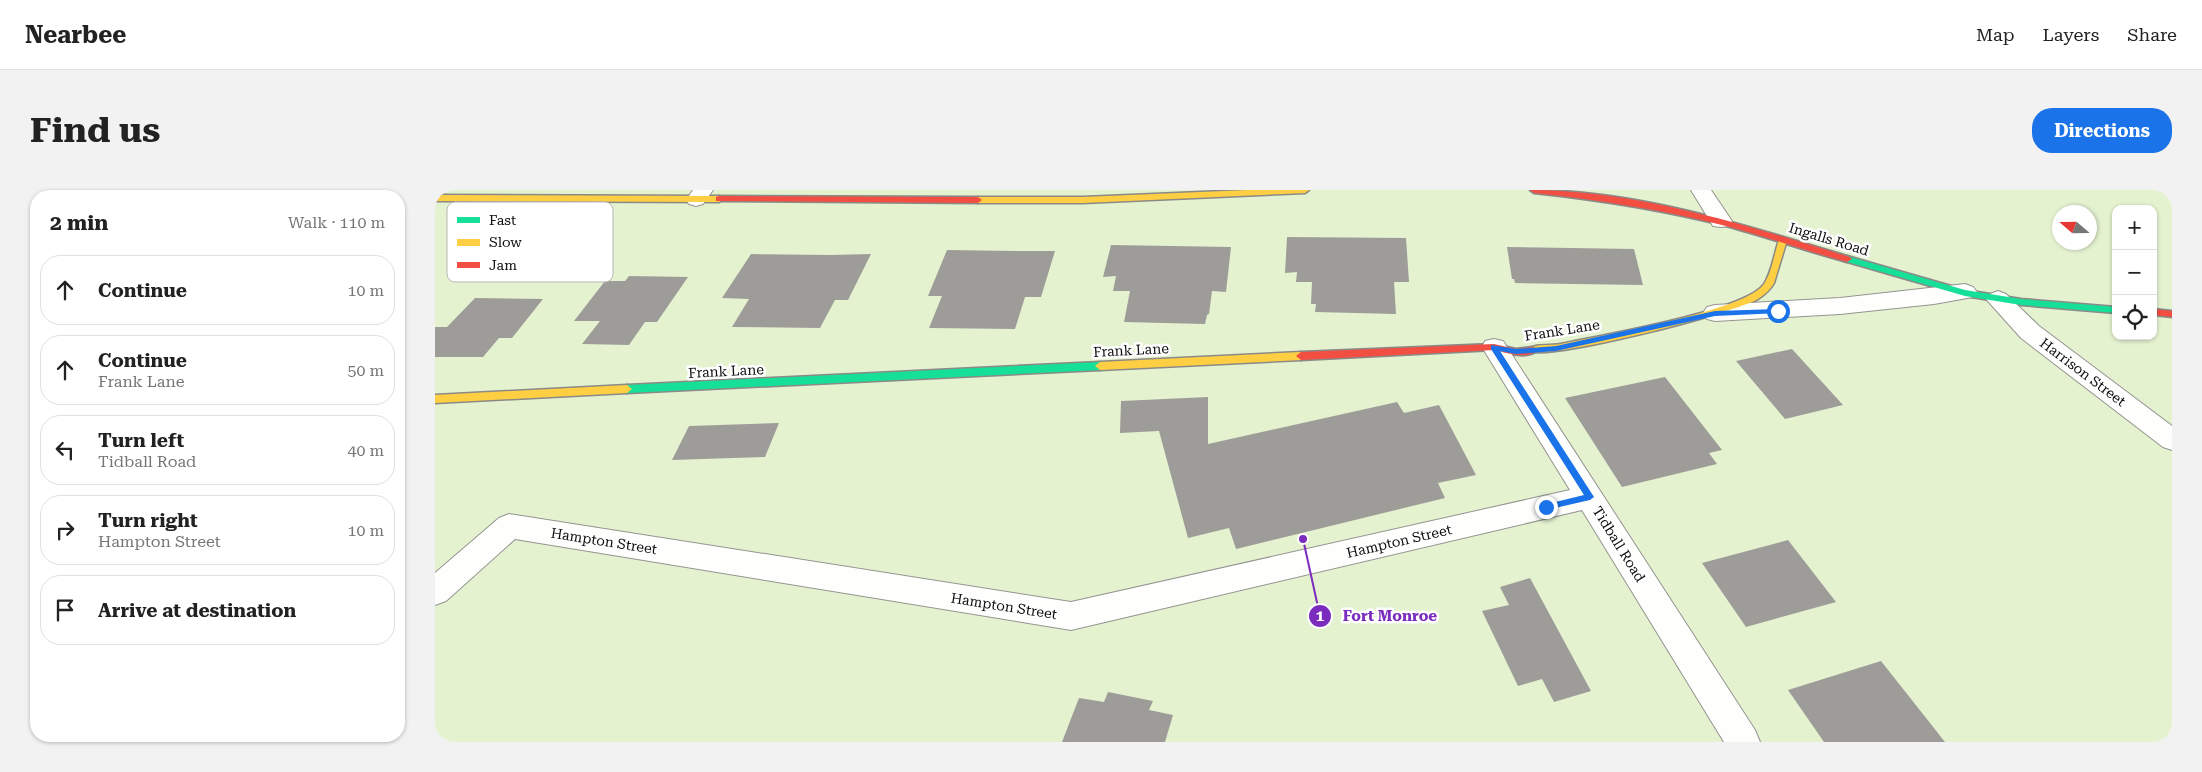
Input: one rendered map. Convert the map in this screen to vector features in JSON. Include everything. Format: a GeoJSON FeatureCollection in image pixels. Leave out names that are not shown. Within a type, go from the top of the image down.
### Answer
{"type":"FeatureCollection","features":[{"type":"Feature","properties":{"kind":"street"},"geometry":{"type":"LineString","coordinates":[[435,198],[699,195],[1084,195],[1305,190]]}},
{"type":"Feature","properties":{"kind":"street","name":"Ingalls Road"},"geometry":{"type":"LineString","coordinates":[[1534,190],[1603,197],[1721,221],[1869,267],[1998,299],[2112,310]]}},
{"type":"Feature","properties":{"kind":"street"},"geometry":{"type":"LineString","coordinates":[[1701,190],[1721,221]]}},
{"type":"Feature","properties":{"kind":"street","name":"Frank Lane"},"geometry":{"type":"LineString","coordinates":[[435,399],[1494,347],[1516,352],[1556,348],[1715,314],[1748,301],[1767,287],[1783,240]]}},
{"type":"Feature","properties":{"kind":"street"},"geometry":{"type":"LineString","coordinates":[[1715,314],[1908,301],[1965,292]]}},
{"type":"Feature","properties":{"kind":"street","name":"Harrison Street"},"geometry":{"type":"LineString","coordinates":[[1998,299],[2031,332],[2172,440]]}},
{"type":"Feature","properties":{"kind":"street"},"geometry":{"type":"LineString","coordinates":[[2157,312],[2172,314]]}},
{"type":"Feature","properties":{"kind":"street","name":"Tidball Road"},"geometry":{"type":"LineString","coordinates":[[1494,347],[1743,742]]}},
{"type":"Feature","properties":{"kind":"street","name":"Hampton Street"},"geometry":{"type":"LineString","coordinates":[[435,592],[509,526],[1071,616],[1590,497]]}},
{"type":"Feature","properties":{"kind":"green space"},"geometry":{"type":"Polygon","coordinates":[[[435,190],[2172,190],[2172,742],[435,742],[435,190]]]}},
{"type":"Feature","properties":{"kind":"building"},"geometry":{"type":"Polygon","coordinates":[[[1287,237],[1406,238],[1409,282],[1394,282],[1396,314],[1315,312],[1316,304],[1311,304],[1312,282],[1296,282],[1297,272],[1285,273],[1287,237]]]}},
{"type":"Feature","properties":{"kind":"building"},"geometry":{"type":"Polygon","coordinates":[[[1111,245],[1231,247],[1226,292],[1212,291],[1209,314],[1205,324],[1124,322],[1130,291],[1113,291],[1116,276],[1103,277],[1111,245]]]}},
{"type":"Feature","properties":{"kind":"building"},"geometry":{"type":"Polygon","coordinates":[[[1507,247],[1634,249],[1643,285],[1515,283],[1514,279],[1512,279],[1507,247]]]}},
{"type":"Feature","properties":{"kind":"building"},"geometry":{"type":"Polygon","coordinates":[[[947,250],[1055,251],[1041,297],[1025,297],[1015,329],[929,328],[942,296],[928,296],[947,250]]]}},
{"type":"Feature","properties":{"kind":"building"},"geometry":{"type":"Polygon","coordinates":[[[751,254],[871,254],[848,300],[835,300],[820,328],[732,327],[749,299],[722,298],[751,254]]]}},
{"type":"Feature","properties":{"kind":"building"},"geometry":{"type":"Polygon","coordinates":[[[629,276],[688,277],[657,322],[645,322],[629,345],[582,344],[600,321],[574,321],[604,282],[625,281],[629,276]]]}},
{"type":"Feature","properties":{"kind":"building"},"geometry":{"type":"Polygon","coordinates":[[[475,298],[543,299],[512,338],[499,338],[483,357],[435,357],[435,327],[447,327],[475,298]]]}},
{"type":"Feature","properties":{"kind":"building"},"geometry":{"type":"Polygon","coordinates":[[[1792,349],[1843,405],[1785,419],[1736,361],[1792,349]]]}},
{"type":"Feature","properties":{"kind":"building"},"geometry":{"type":"Polygon","coordinates":[[[1665,377],[1722,450],[1709,453],[1717,464],[1622,487],[1565,398],[1665,377]]]}},
{"type":"Feature","properties":{"kind":"building"},"geometry":{"type":"Polygon","coordinates":[[[1208,397],[1208,444],[1397,402],[1404,413],[1439,405],[1476,475],[1438,483],[1445,498],[1236,549],[1229,528],[1188,538],[1159,431],[1120,433],[1121,401],[1208,397]]]}},
{"type":"Feature","properties":{"kind":"building"},"geometry":{"type":"Polygon","coordinates":[[[779,423],[765,457],[672,460],[689,426],[779,423]]]}},
{"type":"Feature","properties":{"kind":"building"},"geometry":{"type":"Polygon","coordinates":[[[1788,540],[1836,602],[1746,627],[1702,563],[1788,540]]]}},
{"type":"Feature","properties":{"kind":"building"},"geometry":{"type":"Polygon","coordinates":[[[1530,578],[1591,691],[1554,702],[1542,679],[1518,686],[1482,611],[1509,605],[1500,587],[1530,578]]]}},
{"type":"Feature","properties":{"kind":"building"},"geometry":{"type":"Polygon","coordinates":[[[1881,661],[1945,742],[1824,742],[1788,690],[1881,661]]]}},
{"type":"Feature","properties":{"kind":"building"},"geometry":{"type":"Polygon","coordinates":[[[1108,692],[1153,701],[1149,710],[1173,715],[1165,742],[1062,742],[1079,698],[1104,702],[1108,692]]]}},
{"type":"Feature","properties":{"kind":"traffic: fast"},"geometry":{"type":"LineString","coordinates":[[1847,259],[1965,293],[2021,302],[2112,310]]}},
{"type":"Feature","properties":{"kind":"traffic: fast"},"geometry":{"type":"LineString","coordinates":[[627,389],[1100,366]]}},
{"type":"Feature","properties":{"kind":"traffic: slow"},"geometry":{"type":"LineString","coordinates":[[978,200],[1083,200],[1305,190]]}},
{"type":"Feature","properties":{"kind":"traffic: slow"},"geometry":{"type":"LineString","coordinates":[[435,198],[719,199]]}},
{"type":"Feature","properties":{"kind":"traffic: slow"},"geometry":{"type":"LineString","coordinates":[[1533,350],[1556,348],[1669,324],[1731,307],[1754,297],[1767,287],[1774,272],[1783,240]]}},
{"type":"Feature","properties":{"kind":"traffic: slow"},"geometry":{"type":"LineString","coordinates":[[1100,366],[1301,356]]}},
{"type":"Feature","properties":{"kind":"traffic: slow"},"geometry":{"type":"LineString","coordinates":[[435,399],[627,389]]}},
{"type":"Feature","properties":{"kind":"traffic: jam"},"geometry":{"type":"LineString","coordinates":[[1534,190],[1575,194],[1654,207],[1769,235],[1847,259]]}},
{"type":"Feature","properties":{"kind":"traffic: jam"},"geometry":{"type":"LineString","coordinates":[[719,199],[978,200]]}},
{"type":"Feature","properties":{"kind":"traffic: jam"},"geometry":{"type":"LineString","coordinates":[[2157,312],[2172,314]]}},
{"type":"Feature","properties":{"kind":"traffic: jam"},"geometry":{"type":"LineString","coordinates":[[1301,356],[1494,347],[1516,352],[1533,350]]}},
{"type":"Feature","properties":{"kind":"place","name":"Fort Monroe"},"geometry":{"type":"Point","coordinates":[1303,539]}},
{"type":"Feature","properties":{"kind":"route"},"geometry":{"type":"LineString","coordinates":[[1546,507],[1590,497],[1494,347],[1516,352],[1556,348],[1715,314],[1778,311]]}}]}
